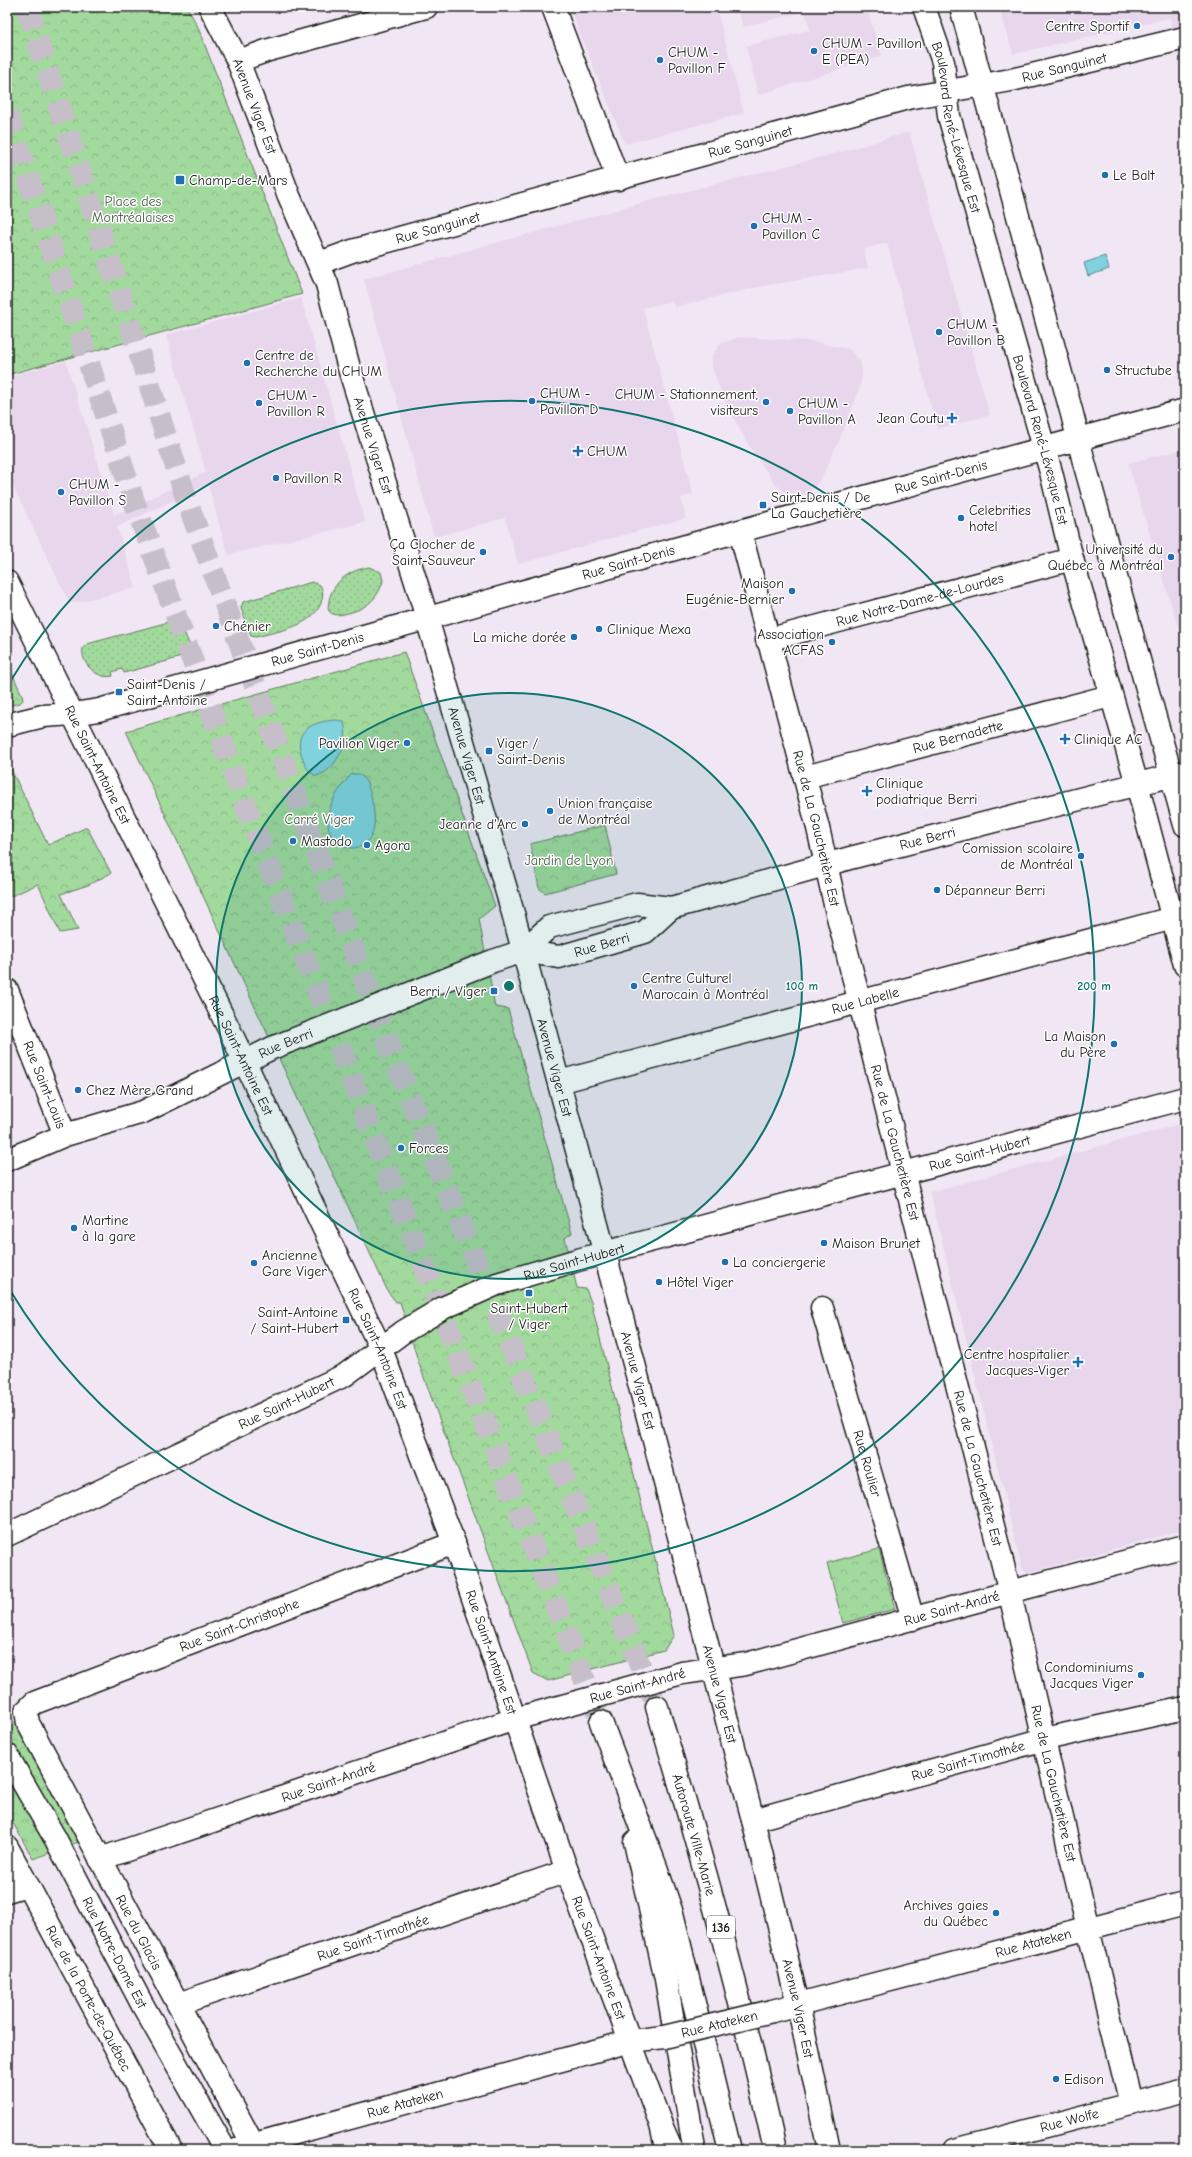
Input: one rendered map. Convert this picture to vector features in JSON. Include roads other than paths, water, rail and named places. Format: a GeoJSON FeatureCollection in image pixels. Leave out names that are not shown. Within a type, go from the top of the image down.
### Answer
{"type":"FeatureCollection","features":[{"type":"Feature","properties":{"kind":"main road","name":"Avenue Viger Est"},"geometry":{"type":"LineString","coordinates":[[210,7],[238,61],[289,196],[327,284],[376,458],[427,618],[524,951],[753,1820],[798,2004],[829,2150]]}},
{"type":"Feature","properties":{"kind":"main road"},"geometry":{"type":"LineString","coordinates":[[238,61],[269,50],[426,7]]}},
{"type":"Feature","properties":{"kind":"main road"},"geometry":{"type":"LineString","coordinates":[[553,7],[618,179]]}},
{"type":"Feature","properties":{"kind":"main road","name":"Boulevard René-Lévesque Est"},"geometry":{"type":"LineString","coordinates":[[924,7],[943,62],[945,91],[950,116],[1044,448],[1072,559],[1110,696],[1137,784],[1185,965]]}},
{"type":"Feature","properties":{"kind":"main road"},"geometry":{"type":"LineString","coordinates":[[961,7],[1079,440],[1178,774],[1185,825]]}},
{"type":"Feature","properties":{"kind":"main road","name":"Rue Sanguinet"},"geometry":{"type":"LineString","coordinates":[[319,263],[352,251],[908,98],[1011,80],[1185,38]]}},
{"type":"Feature","properties":{"kind":"main road","name":"Rue Saint-Denis"},"geometry":{"type":"LineString","coordinates":[[7,725],[42,716],[73,714],[100,710],[740,531],[1185,410]]}},
{"type":"Feature","properties":{"kind":"main road","name":"Rue de La Gauchetière Est"},"geometry":{"type":"LineString","coordinates":[[740,531],[767,640],[805,777],[827,865],[836,909],[1010,1592],[1088,1929],[1131,2104]]}},
{"type":"Feature","properties":{"kind":"main road","name":"Rue Notre-Dame-de-Lourdes"},"geometry":{"type":"LineString","coordinates":[[767,640],[1072,559]]}},
{"type":"Feature","properties":{"kind":"main road","name":"Rue Saint-Antoine Est"},"geometry":{"type":"LineString","coordinates":[[7,582],[244,1060],[381,1349],[454,1543],[567,1871],[661,2124],[666,2150]]}},
{"type":"Feature","properties":{"kind":"main road","name":"Rue Bernadette"},"geometry":{"type":"LineString","coordinates":[[805,777],[1110,696]]}},
{"type":"Feature","properties":{"kind":"main road","name":"Rue Berri"},"geometry":{"type":"LineString","coordinates":[[7,1160],[65,1135],[143,1112],[244,1060],[493,961],[524,951],[549,927],[637,904],[671,908],[827,865],[1178,774]]}},
{"type":"Feature","properties":{"kind":"main road","name":"Rue Berri"},"geometry":{"type":"LineString","coordinates":[[524,951],[550,957],[566,955],[645,932],[671,908]]}},
{"type":"Feature","properties":{"kind":"main road","name":"Rue Labelle"},"geometry":{"type":"LineString","coordinates":[[559,1082],[1173,918]]}},
{"type":"Feature","properties":{"kind":"main road","name":"Rue Saint-Louis"},"geometry":{"type":"LineString","coordinates":[[7,990],[65,1135]]}},
{"type":"Feature","properties":{"kind":"main road","name":"Rue Saint-Hubert"},"geometry":{"type":"LineString","coordinates":[[7,1534],[345,1375],[424,1319],[480,1291],[516,1278],[903,1172],[1185,1098]]}},
{"type":"Feature","properties":{"kind":"main road","name":"Rue Roulier"},"geometry":{"type":"LineString","coordinates":[[822,1308],[913,1619]]}},
{"type":"Feature","properties":{"kind":"main road","name":"Rue Saint-Christophe"},"geometry":{"type":"LineString","coordinates":[[26,1712],[34,1703],[454,1543]]}},
{"type":"Feature","properties":{"kind":"main road","name":"Rue Saint-André"},"geometry":{"type":"LineString","coordinates":[[100,1858],[515,1719],[682,1673],[746,1664],[1185,1546]]}},
{"type":"Feature","properties":{"kind":"main road","name":"Autoroute Ville-Marie"},"geometry":{"type":"LineString","coordinates":[[657,1707],[720,1921],[758,2074],[775,2150]]}},
{"type":"Feature","properties":{"kind":"main road","name":"Rue Saint-Timothée"},"geometry":{"type":"LineString","coordinates":[[753,1820],[1045,1739],[1185,1708]]}},
{"type":"Feature","properties":{"kind":"main road","name":"Rue du Glacis"},"geometry":{"type":"LineString","coordinates":[[26,1712],[28,1723],[178,2004],[248,2148]]}},
{"type":"Feature","properties":{"kind":"main road"},"geometry":{"type":"LineString","coordinates":[[602,1722],[618,1771],[657,1870],[672,1913],[730,2150]]}},
{"type":"Feature","properties":{"kind":"main road","name":"Rue Notre-Dame Est"},"geometry":{"type":"LineString","coordinates":[[7,1754],[56,1838],[142,2004],[225,2150]]}},
{"type":"Feature","properties":{"kind":"main road"},"geometry":{"type":"LineString","coordinates":[[618,1771],[666,1978],[694,2147]]}},
{"type":"Feature","properties":{"kind":"main road","name":"Rue de la Porte-de-Québec"},"geometry":{"type":"LineString","coordinates":[[7,1847],[17,1888],[171,2150]]}},
{"type":"Feature","properties":{"kind":"main road","name":"Rue Saint-Timothée"},"geometry":{"type":"LineString","coordinates":[[178,2004],[567,1871]]}},
{"type":"Feature","properties":{"kind":"main road","name":"Rue Atateken"},"geometry":{"type":"LineString","coordinates":[[248,2148],[631,2041],[664,2037],[772,2011],[1185,1903]]}},
{"type":"Feature","properties":{"kind":"main road","name":"Rue Wolfe"},"geometry":{"type":"LineString","coordinates":[[954,2150],[1185,2090]]}},
{"type":"Feature","properties":{"kind":"main road"},"geometry":{"type":"LineString","coordinates":[[661,2124],[672,2150]]}},
{"type":"Feature","properties":{"kind":"water"},"geometry":{"type":"Polygon","coordinates":[[[1105,256],[1109,269],[1088,276],[1084,263],[1105,256]]]}},
{"type":"Feature","properties":{"kind":"water"},"geometry":{"type":"Polygon","coordinates":[[[326,721],[343,721],[345,737],[343,746],[340,754],[330,768],[316,776],[311,773],[303,759],[300,749],[302,735],[311,726],[326,721]]]}},
{"type":"Feature","properties":{"kind":"water"},"geometry":{"type":"Polygon","coordinates":[[[352,774],[359,774],[365,780],[369,788],[373,806],[374,829],[366,843],[354,848],[342,846],[332,836],[328,821],[333,800],[352,774]]]}},
{"type":"Feature","properties":{"kind":"tunnel"},"geometry":{"type":"LineString","coordinates":[[27,7],[188,504],[295,793],[394,1058],[657,1707]]}},
{"type":"Feature","properties":{"kind":"tunnel"},"geometry":{"type":"LineString","coordinates":[[7,113],[135,504],[247,809],[601,1722]]}},
{"type":"Feature","properties":{"kind":"place","name":"Centre Sportif"},"geometry":{"type":"Point","coordinates":[1137,26]}},
{"type":"Feature","properties":{"kind":"place","name":"CHUM - Pavillon E (PEA)"},"geometry":{"type":"Point","coordinates":[814,51]}},
{"type":"Feature","properties":{"kind":"place","name":"CHUM - Pavillon F"},"geometry":{"type":"Point","coordinates":[660,60]}},
{"type":"Feature","properties":{"kind":"place","name":"Le Balt"},"geometry":{"type":"Point","coordinates":[1105,175]}},
{"type":"Feature","properties":{"kind":"place","name":"Champ-de-Mars"},"geometry":{"type":"Point","coordinates":[180,180]}},
{"type":"Feature","properties":{"kind":"place","name":"CHUM - Pavillon C"},"geometry":{"type":"Point","coordinates":[754,226]}},
{"type":"Feature","properties":{"kind":"place","name":"CHUM - Pavillon B"},"geometry":{"type":"Point","coordinates":[939,332]}},
{"type":"Feature","properties":{"kind":"place","name":"Centre de Recherche du CHUM"},"geometry":{"type":"Point","coordinates":[247,363]}},
{"type":"Feature","properties":{"kind":"place","name":"Structube"},"geometry":{"type":"Point","coordinates":[1107,370]}},
{"type":"Feature","properties":{"kind":"place","name":"CHUM - Pavillon D"},"geometry":{"type":"Point","coordinates":[532,401]}},
{"type":"Feature","properties":{"kind":"place","name":"CHUM - Stationnement, visiteurs"},"geometry":{"type":"Point","coordinates":[766,402]}},
{"type":"Feature","properties":{"kind":"place","name":"CHUM - Pavillon R"},"geometry":{"type":"Point","coordinates":[259,403]}},
{"type":"Feature","properties":{"kind":"place","name":"CHUM - Pavillon A"},"geometry":{"type":"Point","coordinates":[790,411]}},
{"type":"Feature","properties":{"kind":"place","name":"Jean Coutu"},"geometry":{"type":"Point","coordinates":[952,418]}},
{"type":"Feature","properties":{"kind":"place","name":"CHUM"},"geometry":{"type":"Point","coordinates":[578,451]}},
{"type":"Feature","properties":{"kind":"place","name":"Pavillon R"},"geometry":{"type":"Point","coordinates":[276,478]}},
{"type":"Feature","properties":{"kind":"place","name":"CHUM - Pavillon S"},"geometry":{"type":"Point","coordinates":[61,492]}},
{"type":"Feature","properties":{"kind":"place","name":"Saint-Denis / De La Gauchetière"},"geometry":{"type":"Point","coordinates":[763,505]}},
{"type":"Feature","properties":{"kind":"place","name":"Celebrities hotel"},"geometry":{"type":"Point","coordinates":[961,518]}},
{"type":"Feature","properties":{"kind":"place","name":"Ça Clocher de Saint-Sauveur"},"geometry":{"type":"Point","coordinates":[483,552]}},
{"type":"Feature","properties":{"kind":"place","name":"Université du Québec à Montréal"},"geometry":{"type":"Point","coordinates":[1171,557]}},
{"type":"Feature","properties":{"kind":"place","name":"Maison Eugénie-Bernier"},"geometry":{"type":"Point","coordinates":[792,591]}},
{"type":"Feature","properties":{"kind":"place","name":"Chénier"},"geometry":{"type":"Point","coordinates":[216,626]}},
{"type":"Feature","properties":{"kind":"place","name":"Clinique Mexa"},"geometry":{"type":"Point","coordinates":[599,629]}},
{"type":"Feature","properties":{"kind":"place","name":"La miche dorée"},"geometry":{"type":"Point","coordinates":[574,637]}},
{"type":"Feature","properties":{"kind":"place","name":"Association ACFAS"},"geometry":{"type":"Point","coordinates":[832,642]}},
{"type":"Feature","properties":{"kind":"place","name":"Saint-Denis / Saint-Antoine"},"geometry":{"type":"Point","coordinates":[119,692]}},
{"type":"Feature","properties":{"kind":"place","name":"Clinique AC"},"geometry":{"type":"Point","coordinates":[1065,739]}},
{"type":"Feature","properties":{"kind":"place","name":"Pavilion Viger"},"geometry":{"type":"Point","coordinates":[407,743]}},
{"type":"Feature","properties":{"kind":"place","name":"Viger / Saint-Denis"},"geometry":{"type":"Point","coordinates":[489,751]}},
{"type":"Feature","properties":{"kind":"place","name":"Clinique podiatrique Berri"},"geometry":{"type":"Point","coordinates":[867,791]}},
{"type":"Feature","properties":{"kind":"place","name":"Union française de Montréal"},"geometry":{"type":"Point","coordinates":[550,811]}},
{"type":"Feature","properties":{"kind":"place","name":"Jeanne d'Arc"},"geometry":{"type":"Point","coordinates":[525,824]}},
{"type":"Feature","properties":{"kind":"place","name":"Mastodo"},"geometry":{"type":"Point","coordinates":[293,841]}},
{"type":"Feature","properties":{"kind":"place","name":"Agora"},"geometry":{"type":"Point","coordinates":[367,845]}},
{"type":"Feature","properties":{"kind":"place","name":"Comission scolaire de Montréal"},"geometry":{"type":"Point","coordinates":[1081,856]}},
{"type":"Feature","properties":{"kind":"place","name":"Dépanneur Berri"},"geometry":{"type":"Point","coordinates":[937,890]}},
{"type":"Feature","properties":{"kind":"place","name":"Centre Culturel Marocain à Montréal"},"geometry":{"type":"Point","coordinates":[634,986]}},
{"type":"Feature","properties":{"kind":"place","name":"Berri / Viger"},"geometry":{"type":"Point","coordinates":[494,991]}},
{"type":"Feature","properties":{"kind":"place","name":"La Maison du Père"},"geometry":{"type":"Point","coordinates":[1114,1044]}},
{"type":"Feature","properties":{"kind":"place","name":"Chez Mère Grand"},"geometry":{"type":"Point","coordinates":[78,1090]}},
{"type":"Feature","properties":{"kind":"place","name":"Forces"},"geometry":{"type":"Point","coordinates":[401,1148]}},
{"type":"Feature","properties":{"kind":"place","name":"Martine à la gare"},"geometry":{"type":"Point","coordinates":[74,1228]}},
{"type":"Feature","properties":{"kind":"place","name":"Maison Brunet"},"geometry":{"type":"Point","coordinates":[824,1243]}},
{"type":"Feature","properties":{"kind":"place","name":"La conciergerie"},"geometry":{"type":"Point","coordinates":[725,1262]}},
{"type":"Feature","properties":{"kind":"place","name":"Ancienne Gare Viger"},"geometry":{"type":"Point","coordinates":[254,1263]}},
{"type":"Feature","properties":{"kind":"place","name":"Hôtel Viger"},"geometry":{"type":"Point","coordinates":[659,1282]}},
{"type":"Feature","properties":{"kind":"place","name":"Saint-Hubert / Viger"},"geometry":{"type":"Point","coordinates":[529,1293]}},
{"type":"Feature","properties":{"kind":"place","name":"Saint-Antoine / Saint-Hubert"},"geometry":{"type":"Point","coordinates":[346,1320]}},
{"type":"Feature","properties":{"kind":"place","name":"Centre hospitalier Jacques-Viger"},"geometry":{"type":"Point","coordinates":[1078,1362]}},
{"type":"Feature","properties":{"kind":"place","name":"Condominiums Jacques Viger"},"geometry":{"type":"Point","coordinates":[1141,1675]}},
{"type":"Feature","properties":{"kind":"place","name":"Archives gaies du Québec"},"geometry":{"type":"Point","coordinates":[996,1913]}},
{"type":"Feature","properties":{"kind":"place","name":"Edison"},"geometry":{"type":"Point","coordinates":[1056,2079]}},
{"type":"Feature","properties":{"kind":"park label","name":"Place des Montréalaises"},"geometry":{"type":"Point","coordinates":[133,210]}},
{"type":"Feature","properties":{"kind":"park label","name":"Carré Viger"},"geometry":{"type":"Point","coordinates":[319,819]}},
{"type":"Feature","properties":{"kind":"park label","name":"Jardin de Lyon"},"geometry":{"type":"Point","coordinates":[569,860]}}]}
